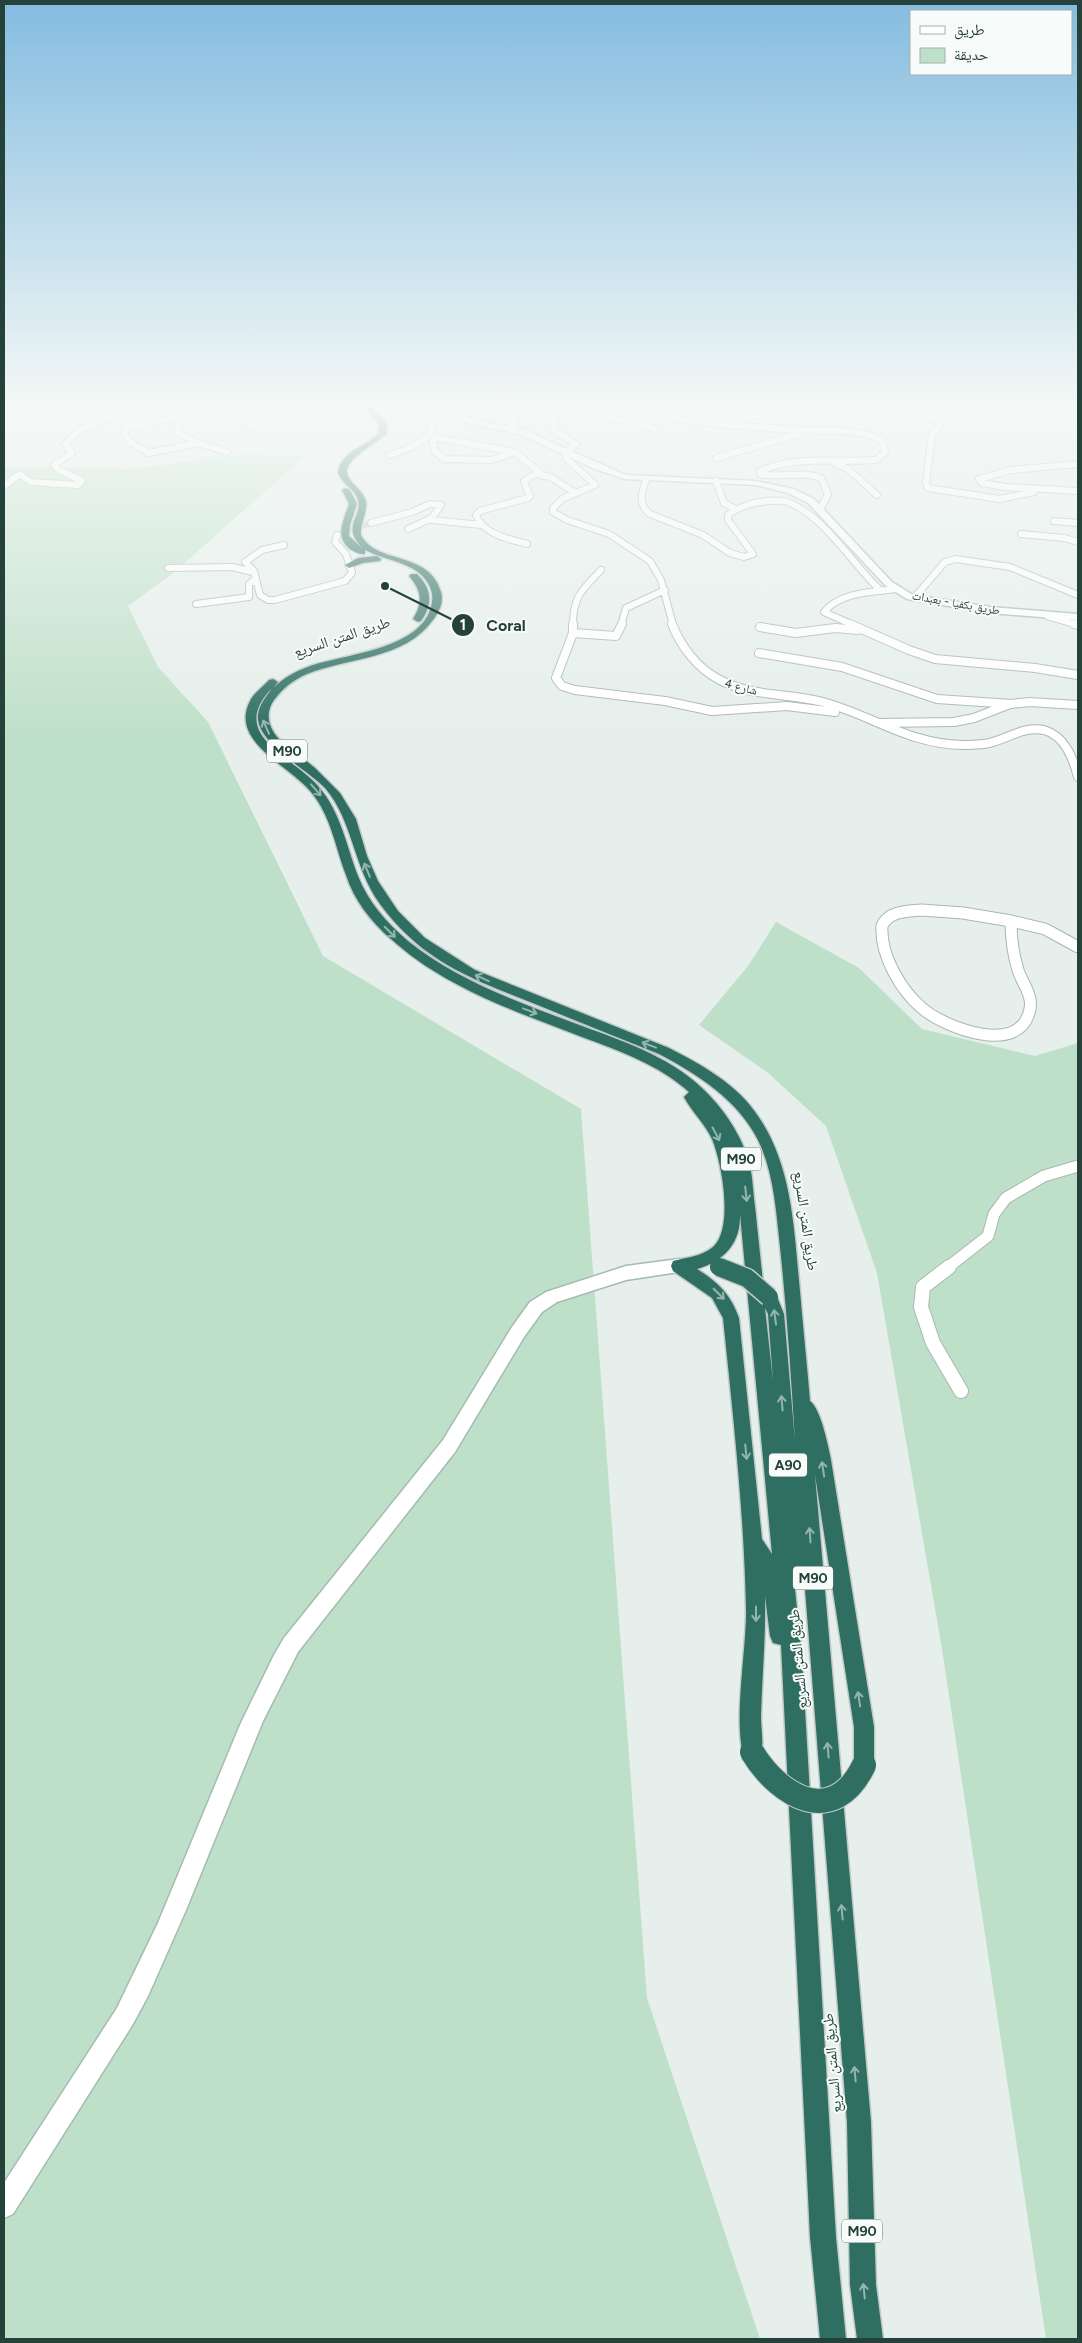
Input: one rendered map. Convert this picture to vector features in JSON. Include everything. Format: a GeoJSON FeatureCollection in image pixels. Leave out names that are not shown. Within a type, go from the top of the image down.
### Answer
{"type":"FeatureCollection","features":[{"type":"Feature","properties":{"kind":"highway","name":"طريق المتن السريع"},"geometry":{"type":"LineString","coordinates":[[349,517],[343,530],[346,540],[357,550],[403,568],[421,583],[426,599],[422,612],[416,622],[406,631],[380,644],[305,664],[276,679],[261,692],[253,706],[251,724],[258,740],[299,773],[324,800],[339,829],[352,877],[362,897],[384,926],[413,952],[451,977],[471,987],[614,1043],[658,1064],[680,1078],[699,1094],[724,1123],[737,1147],[743,1167],[792,1658],[823,2237],[833,2339]]}},
{"type":"Feature","properties":{"kind":"highway","name":"طريق المتن السريع"},"geometry":{"type":"LineString","coordinates":[[360,517],[354,530],[362,544],[410,564],[426,575],[433,583],[438,598],[434,612],[416,633],[397,644],[376,652],[314,668],[288,680],[269,699],[263,714],[263,724],[274,740],[322,778],[336,795],[352,822],[362,860],[381,898],[394,915],[418,939],[470,973],[679,1058],[724,1088],[752,1118],[768,1146],[780,1183],[801,1397],[814,1586],[860,2122],[863,2285],[870,2339]]}},
{"type":"Feature","properties":{"kind":"highway"},"geometry":{"type":"LineString","coordinates":[[349,565],[361,560],[378,559]]}},
{"type":"Feature","properties":{"kind":"highway"},"geometry":{"type":"LineString","coordinates":[[679,1266],[701,1263],[722,1249],[731,1235],[731,1190],[718,1137],[680,1078]]}},
{"type":"Feature","properties":{"kind":"highway","name":"A90"},"geometry":{"type":"LineString","coordinates":[[701,1263],[745,1276],[762,1288],[769,1297],[776,1314],[794,1535],[799,1562],[814,1586]]}},
{"type":"Feature","properties":{"kind":"highway"},"geometry":{"type":"LineString","coordinates":[[679,1266],[718,1292],[728,1306],[745,1442],[754,1543],[762,1552],[769,1565],[781,1644],[792,1658]]}},
{"type":"Feature","properties":{"kind":"highway","name":"A90"},"geometry":{"type":"LineString","coordinates":[[754,1543],[756,1617],[750,1710],[752,1752],[758,1764],[769,1778],[800,1798],[828,1800],[842,1795],[856,1781],[864,1765],[864,1728],[822,1460],[812,1422],[801,1397]]}},
{"type":"Feature","properties":{"kind":"main road","name":"طريق بكفيا - بعبدات"},"geometry":{"type":"LineString","coordinates":[[827,517],[896,590],[914,598],[956,606],[1047,616],[1078,617]]}},
{"type":"Feature","properties":{"kind":"main road"},"geometry":{"type":"LineString","coordinates":[[4,2205],[125,2016],[141,1986],[178,1903],[251,1724],[272,1679],[291,1645],[449,1446],[518,1332],[536,1307],[552,1297],[626,1273],[679,1266]]}},
{"type":"Feature","properties":{"kind":"street"},"geometry":{"type":"LineString","coordinates":[[371,523],[392,517]]}},
{"type":"Feature","properties":{"kind":"street"},"geometry":{"type":"LineString","coordinates":[[476,517],[482,524],[498,534],[527,544]]}},
{"type":"Feature","properties":{"kind":"street","name":"شارع 4"},"geometry":{"type":"LineString","coordinates":[[562,517],[609,534],[625,543],[655,567],[664,590],[672,629],[695,660],[713,677],[736,688],[823,702],[912,737],[956,744],[988,743],[1027,730],[1048,733],[1059,737],[1066,745],[1078,777]]}},
{"type":"Feature","properties":{"kind":"street"},"geometry":{"type":"LineString","coordinates":[[661,517],[703,535],[730,553],[744,557],[751,556],[753,554],[751,550],[728,517]]}},
{"type":"Feature","properties":{"kind":"street"},"geometry":{"type":"LineString","coordinates":[[810,517],[881,591]]}},
{"type":"Feature","properties":{"kind":"street"},"geometry":{"type":"LineString","coordinates":[[408,528],[432,520],[482,524]]}},
{"type":"Feature","properties":{"kind":"street"},"geometry":{"type":"LineString","coordinates":[[1054,521],[1078,523]]}},
{"type":"Feature","properties":{"kind":"street"},"geometry":{"type":"LineString","coordinates":[[1021,534],[1064,538],[1078,542]]}},
{"type":"Feature","properties":{"kind":"street"},"geometry":{"type":"LineString","coordinates":[[284,545],[266,548],[248,558],[245,562],[255,576],[262,598],[275,600],[336,585],[351,576],[352,573],[346,554],[335,542],[337,535]]}},
{"type":"Feature","properties":{"kind":"street"},"geometry":{"type":"LineString","coordinates":[[914,598],[945,562],[956,559],[1010,567],[1078,595]]}},
{"type":"Feature","properties":{"kind":"street"},"geometry":{"type":"LineString","coordinates":[[168,568],[232,567],[255,576]]}},
{"type":"Feature","properties":{"kind":"street"},"geometry":{"type":"LineString","coordinates":[[601,570],[577,595],[573,610],[573,633],[556,678],[557,682],[566,688],[665,701],[712,711],[787,706],[849,713]]}},
{"type":"Feature","properties":{"kind":"street"},"geometry":{"type":"LineString","coordinates":[[196,604],[249,596],[249,584],[255,576]]}},
{"type":"Feature","properties":{"kind":"street"},"geometry":{"type":"LineString","coordinates":[[573,633],[616,636],[619,633],[626,608],[664,590]]}},
{"type":"Feature","properties":{"kind":"street"},"geometry":{"type":"LineString","coordinates":[[896,590],[842,599],[824,610],[909,650],[935,659],[1036,668],[1078,675]]}},
{"type":"Feature","properties":{"kind":"street"},"geometry":{"type":"LineString","coordinates":[[1047,616],[1078,625]]}},
{"type":"Feature","properties":{"kind":"street"},"geometry":{"type":"LineString","coordinates":[[760,626],[796,633],[835,628],[870,631]]}},
{"type":"Feature","properties":{"kind":"street"},"geometry":{"type":"LineString","coordinates":[[759,653],[842,667],[937,699],[1012,704],[1052,702],[1078,705]]}},
{"type":"Feature","properties":{"kind":"street"},"geometry":{"type":"LineString","coordinates":[[875,723],[953,722],[967,720],[1012,704]]}},
{"type":"Feature","properties":{"kind":"street"},"geometry":{"type":"LineString","coordinates":[[1011,921],[1018,970],[1031,1005],[1030,1012],[1022,1022],[1010,1033],[1003,1035],[956,1029],[925,1010],[912,998],[895,976],[889,963],[882,931],[883,922],[904,910],[990,916],[1045,929],[1078,947]]}},
{"type":"Feature","properties":{"kind":"street"},"geometry":{"type":"LineString","coordinates":[[961,1392],[933,1343],[921,1307],[923,1287],[988,1236],[994,1214],[1006,1198],[1044,1176],[1078,1166]]}},
{"type":"Feature","properties":{"kind":"green space"},"geometry":{"type":"Polygon","coordinates":[[[4,517],[236,517],[172,574],[128,606],[158,667],[208,722],[323,956],[581,1109],[647,1998],[760,2339],[4,2339],[4,517]]]}},
{"type":"Feature","properties":{"kind":"green space"},"geometry":{"type":"Polygon","coordinates":[[[776,922],[859,968],[922,1029],[1035,1056],[1078,1043],[1078,2339],[1046,2339],[942,1649],[877,1273],[826,1126],[767,1072],[699,1025],[748,966],[776,922]]]}},
{"type":"Feature","properties":{"kind":"tunnel"},"geometry":{"type":"LineString","coordinates":[[337,535],[371,523]]}},
{"type":"Feature","properties":{"kind":"place","name":"Coral"},"geometry":{"type":"Point","coordinates":[385,586]}}]}
